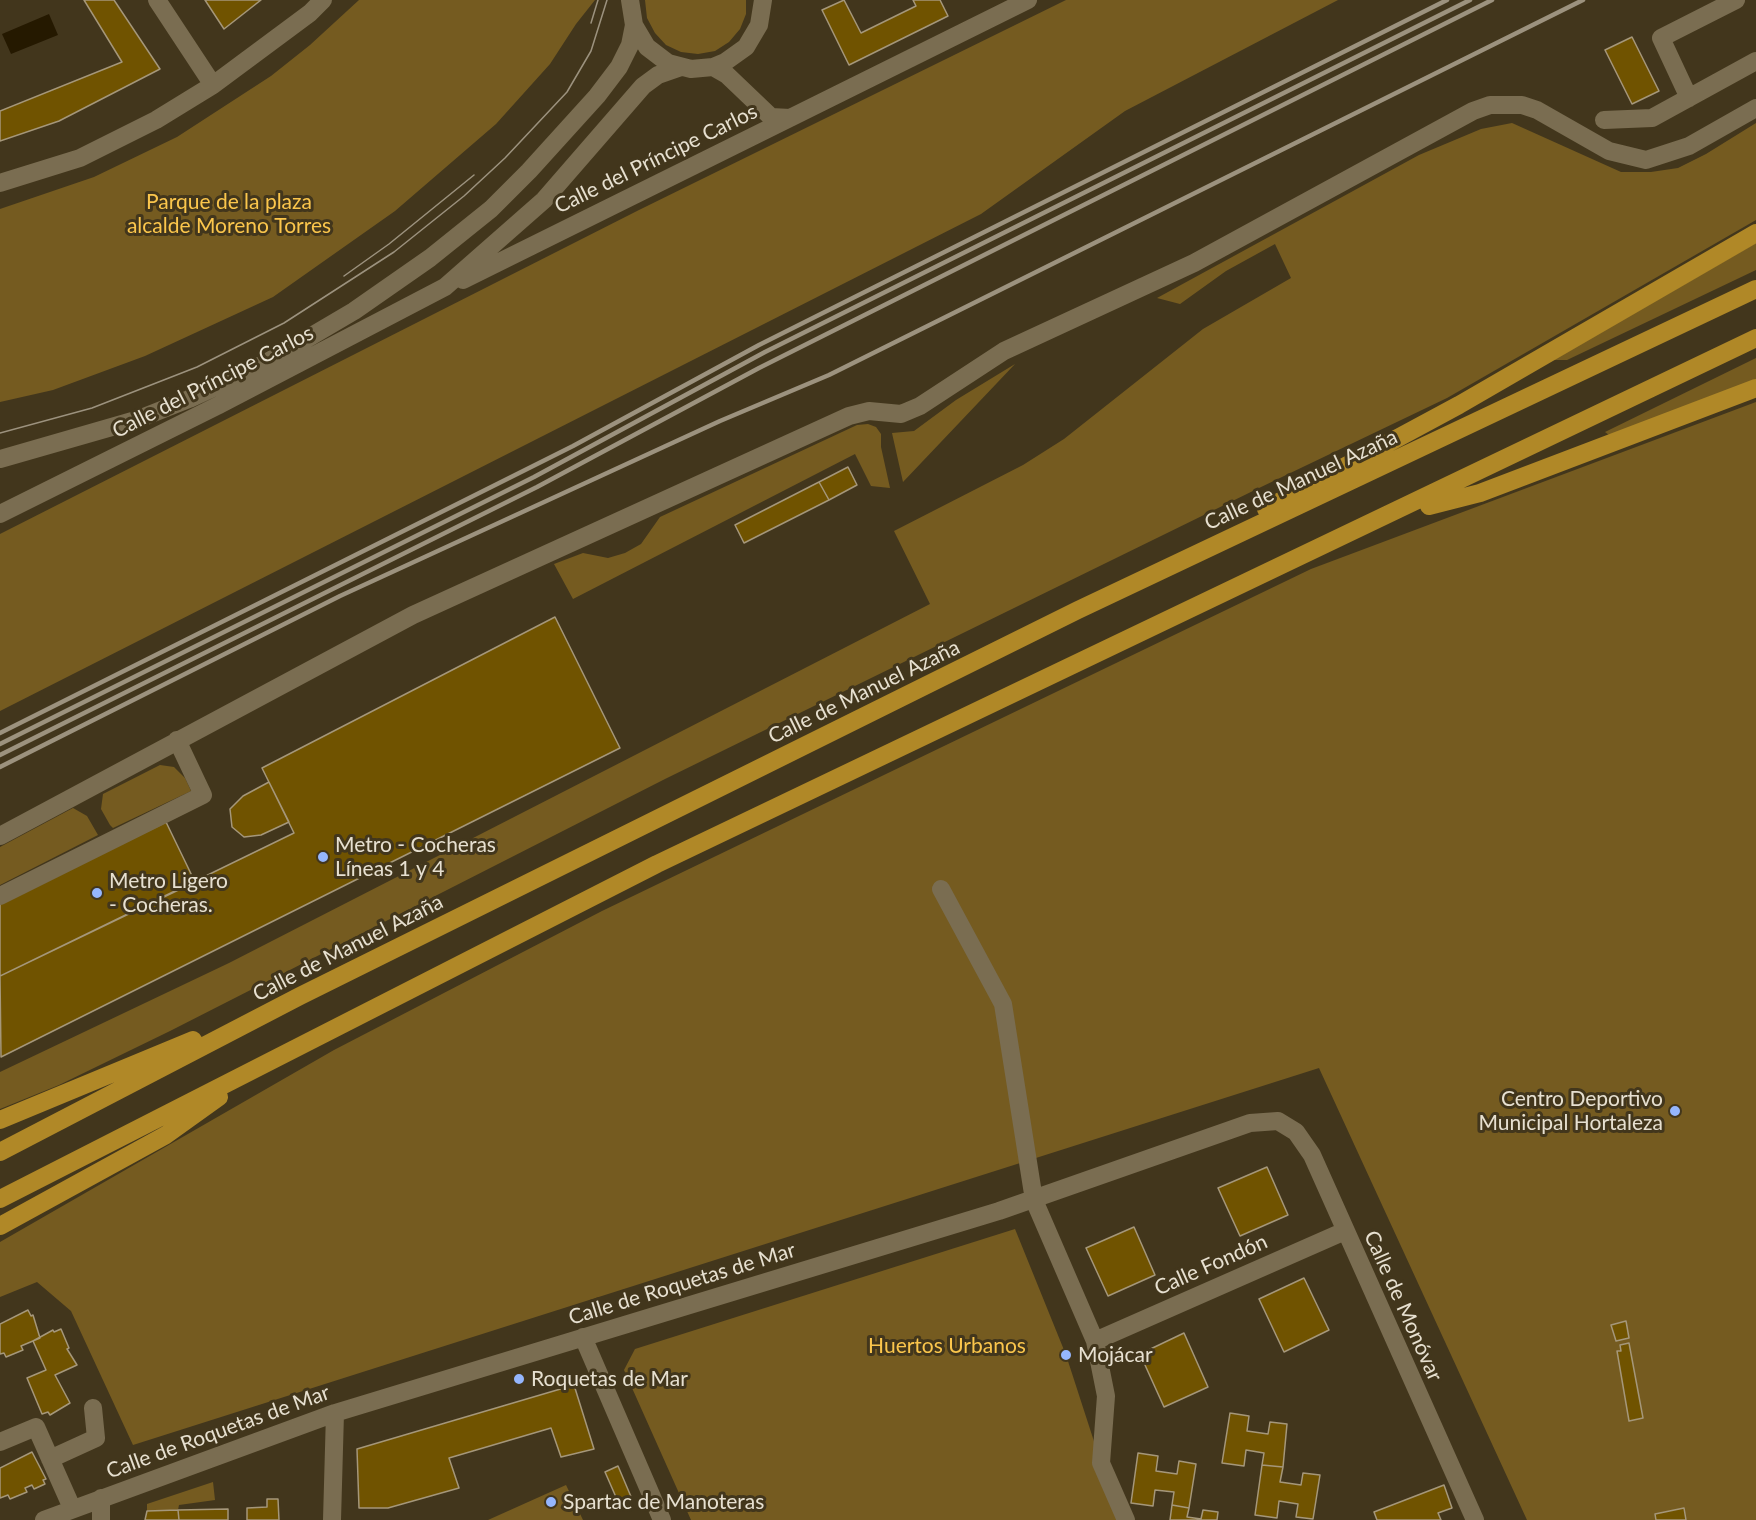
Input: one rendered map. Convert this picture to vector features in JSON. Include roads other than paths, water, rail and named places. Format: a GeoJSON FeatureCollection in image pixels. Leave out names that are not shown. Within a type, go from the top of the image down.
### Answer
{"type":"FeatureCollection","features":[{"type":"Feature","properties":{"kind":"highway"},"geometry":{"type":"LineString","coordinates":[[1078,610],[1459,405],[1756,233]]}},
{"type":"Feature","properties":{"kind":"highway","name":"Calle de Manuel Azaña"},"geometry":{"type":"LineString","coordinates":[[0,1152],[300,996],[1078,610],[1756,290]]}},
{"type":"Feature","properties":{"kind":"highway"},"geometry":{"type":"LineString","coordinates":[[0,1198],[657,864],[1389,516],[1756,338]]}},
{"type":"Feature","properties":{"kind":"highway"},"geometry":{"type":"LineString","coordinates":[[1389,516],[1479,493],[1756,388]]}},
{"type":"Feature","properties":{"kind":"highway"},"geometry":{"type":"LineString","coordinates":[[0,1120],[300,996]]}},
{"type":"Feature","properties":{"kind":"highway"},"geometry":{"type":"LineString","coordinates":[[0,1226],[166,1135],[269,1060]]}},
{"type":"Feature","properties":{"kind":"street"},"geometry":{"type":"LineString","coordinates":[[157,0],[213,85]]}},
{"type":"Feature","properties":{"kind":"street"},"geometry":{"type":"LineString","coordinates":[[0,183],[80,158],[156,120],[213,85],[310,13],[323,0]]}},
{"type":"Feature","properties":{"kind":"street"},"geometry":{"type":"LineString","coordinates":[[630,0],[634,25],[639,37],[657,56],[681,67],[713,67],[736,56],[746,47],[759,24],[763,0]]}},
{"type":"Feature","properties":{"kind":"street","name":"Calle del Príncipe Carlos"},"geometry":{"type":"LineString","coordinates":[[0,514],[219,405],[445,287],[1028,0]]}},
{"type":"Feature","properties":{"kind":"street"},"geometry":{"type":"LineString","coordinates":[[1689,98],[1661,38],[1736,0]]}},
{"type":"Feature","properties":{"kind":"street","name":"Calle del Príncipe Carlos"},"geometry":{"type":"LineString","coordinates":[[0,459],[136,420],[189,399],[264,364],[354,311],[430,258],[492,209],[530,171],[597,96],[619,67],[630,45],[634,25]]}},
{"type":"Feature","properties":{"kind":"street"},"geometry":{"type":"LineString","coordinates":[[1604,120],[1652,118],[1756,61]]}},
{"type":"Feature","properties":{"kind":"street","name":"Calle del Príncipe Carlos"},"geometry":{"type":"LineString","coordinates":[[445,287],[544,200],[644,86],[658,75],[681,67]]}},
{"type":"Feature","properties":{"kind":"street"},"geometry":{"type":"LineString","coordinates":[[713,67],[737,83],[771,117],[790,118]]}},
{"type":"Feature","properties":{"kind":"street"},"geometry":{"type":"LineString","coordinates":[[0,836],[413,615],[849,416],[869,411],[901,414],[920,406],[1004,351],[1194,263],[1473,111],[1490,105],[1522,105],[1537,110],[1609,151],[1646,160],[1689,147],[1756,108]]}},
{"type":"Feature","properties":{"kind":"street"},"geometry":{"type":"LineString","coordinates":[[0,896],[203,795],[177,740]]}},
{"type":"Feature","properties":{"kind":"street"},"geometry":{"type":"LineString","coordinates":[[941,889],[1004,1004],[1034,1200],[1095,1341],[1106,1396],[1101,1463],[1126,1520]]}},
{"type":"Feature","properties":{"kind":"street","name":"Calle de Roquetas de Mar"},"geometry":{"type":"LineString","coordinates":[[44,1520],[335,1413],[1034,1200],[1250,1123],[1278,1121]]}},
{"type":"Feature","properties":{"kind":"street","name":"Calle de Monóvar"},"geometry":{"type":"LineString","coordinates":[[1278,1121],[1296,1132],[1312,1155],[1475,1520]]}},
{"type":"Feature","properties":{"kind":"street","name":"Calle Fondón"},"geometry":{"type":"LineString","coordinates":[[1095,1341],[1345,1231]]}},
{"type":"Feature","properties":{"kind":"street"},"geometry":{"type":"LineString","coordinates":[[583,1337],[662,1520]]}},
{"type":"Feature","properties":{"kind":"street"},"geometry":{"type":"LineString","coordinates":[[50,1459],[96,1438],[93,1408]]}},
{"type":"Feature","properties":{"kind":"street"},"geometry":{"type":"LineString","coordinates":[[332,1520],[335,1413]]}},
{"type":"Feature","properties":{"kind":"street"},"geometry":{"type":"LineString","coordinates":[[0,1442],[36,1427],[72,1508]]}},
{"type":"Feature","properties":{"kind":"street"},"geometry":{"type":"LineString","coordinates":[[101,1498],[101,1520]]}},
{"type":"Feature","properties":{"kind":"tram line"},"geometry":{"type":"LineString","coordinates":[[591,23],[598,0]]}},
{"type":"Feature","properties":{"kind":"tram line"},"geometry":{"type":"LineString","coordinates":[[0,433],[92,408],[197,367],[284,323],[394,252],[464,196],[505,158],[567,92],[591,51],[607,0]]}},
{"type":"Feature","properties":{"kind":"tram line"},"geometry":{"type":"LineString","coordinates":[[344,276],[389,244],[474,175]]}},
{"type":"Feature","properties":{"kind":"railway"},"geometry":{"type":"LineString","coordinates":[[0,733],[573,446],[759,345],[1447,0]]}},
{"type":"Feature","properties":{"kind":"railway"},"geometry":{"type":"LineString","coordinates":[[0,744],[534,477],[765,352],[1470,0]]}},
{"type":"Feature","properties":{"kind":"railway"},"geometry":{"type":"LineString","coordinates":[[0,755],[537,487],[759,368],[1492,0]]}},
{"type":"Feature","properties":{"kind":"railway"},"geometry":{"type":"LineString","coordinates":[[0,767],[340,596],[720,421],[829,375],[1583,0]]}},
{"type":"Feature","properties":{"kind":"place","name":"Metro - Cocheras Líneas 1 y 4"},"geometry":{"type":"Point","coordinates":[323,857]}},
{"type":"Feature","properties":{"kind":"place","name":"Metro Ligero - Cocheras."},"geometry":{"type":"Point","coordinates":[97,893]}},
{"type":"Feature","properties":{"kind":"place","name":"Centro Deportivo Municipal Hortaleza"},"geometry":{"type":"Point","coordinates":[1675,1111]}},
{"type":"Feature","properties":{"kind":"place","name":"Mojácar"},"geometry":{"type":"Point","coordinates":[1066,1355]}},
{"type":"Feature","properties":{"kind":"place","name":"Roquetas de Mar"},"geometry":{"type":"Point","coordinates":[519,1379]}},
{"type":"Feature","properties":{"kind":"place","name":"Spartac de Manoteras"},"geometry":{"type":"Point","coordinates":[551,1502]}},
{"type":"Feature","properties":{"kind":"park label","name":"Parque de la plaza alcalde Moreno Torres"},"geometry":{"type":"Point","coordinates":[229,214]}},
{"type":"Feature","properties":{"kind":"park label","name":"Huertos Urbanos"},"geometry":{"type":"Point","coordinates":[947,1346]}}]}
